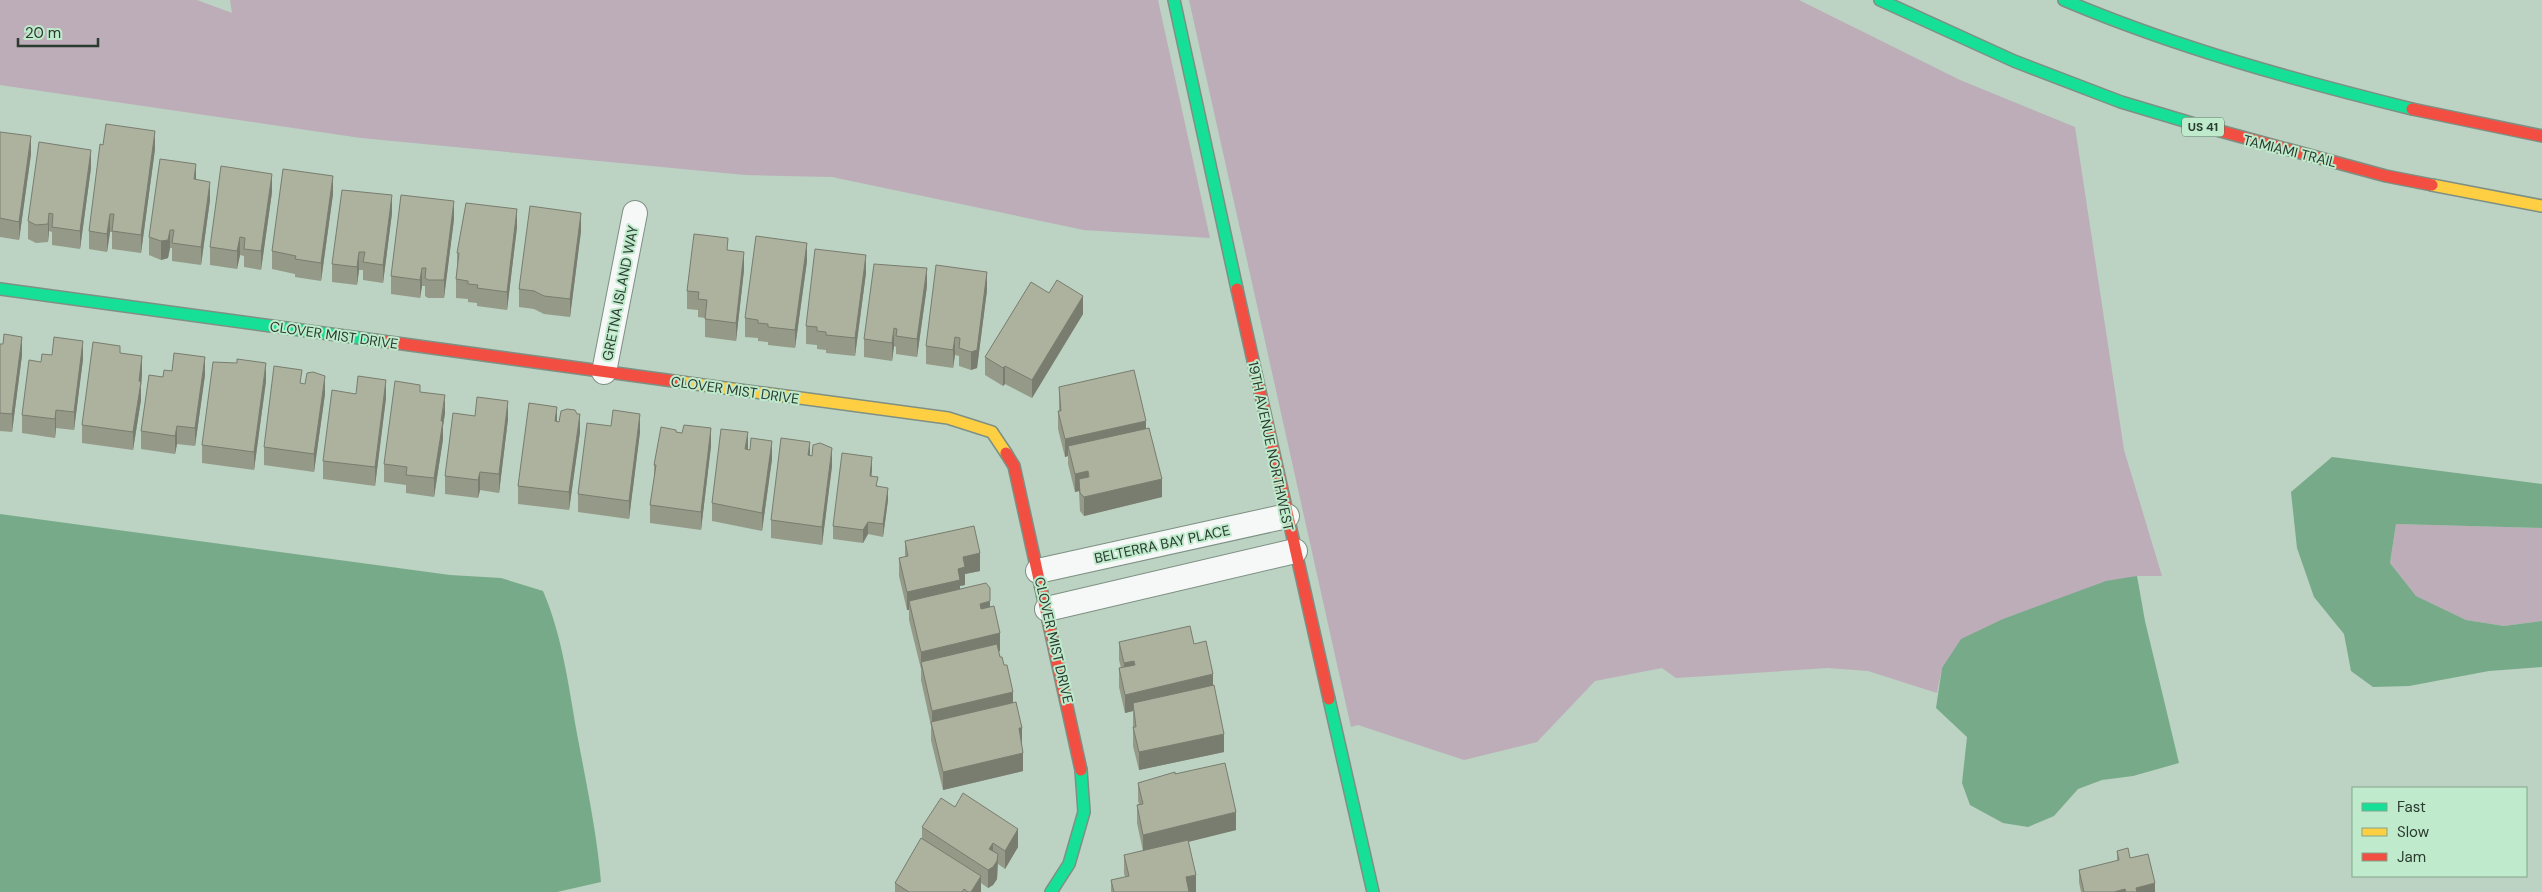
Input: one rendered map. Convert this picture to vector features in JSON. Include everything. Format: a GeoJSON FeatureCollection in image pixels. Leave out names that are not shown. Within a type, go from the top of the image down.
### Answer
{"type":"FeatureCollection","features":[{"type":"Feature","properties":{"kind":"street","name":"19TH AVENUE NORTHWEST"},"geometry":{"type":"LineString","coordinates":[[1174,0],[1295,552],[1373,892]]}},
{"type":"Feature","properties":{"kind":"street","name":"TAMIAMI TRAIL"},"geometry":{"type":"LineString","coordinates":[[1880,0],[2014,61],[2121,102],[2246,140],[2386,176],[2542,206]]}},
{"type":"Feature","properties":{"kind":"street"},"geometry":{"type":"LineString","coordinates":[[2064,0],[2176,42],[2265,70],[2368,99],[2478,125],[2542,136]]}},
{"type":"Feature","properties":{"kind":"street","name":"GRETNA ISLAND WAY"},"geometry":{"type":"LineString","coordinates":[[604,372],[635,213]]}},
{"type":"Feature","properties":{"kind":"street","name":"CLOVER MIST DRIVE"},"geometry":{"type":"LineString","coordinates":[[0,289],[948,418],[992,432],[1014,466],[1080,759],[1084,812],[1069,864],[1051,892]]}},
{"type":"Feature","properties":{"kind":"street","name":"BELTERRA BAY PLACE"},"geometry":{"type":"LineString","coordinates":[[1038,571],[1287,516]]}},
{"type":"Feature","properties":{"kind":"street"},"geometry":{"type":"LineString","coordinates":[[1176,540],[1184,577]]}},
{"type":"Feature","properties":{"kind":"street"},"geometry":{"type":"LineString","coordinates":[[1047,609],[1295,552]]}},
{"type":"Feature","properties":{"kind":"shaded area"},"geometry":{"type":"Polygon","coordinates":[[[0,0],[197,0],[232,13],[230,0],[1158,0],[1210,238],[1084,230],[832,177],[745,175],[361,138],[0,85],[0,0]]]}},
{"type":"Feature","properties":{"kind":"shaded area"},"geometry":{"type":"Polygon","coordinates":[[[1189,0],[1799,0],[1960,80],[2075,127],[2124,450],[2162,576],[2137,576],[2003,619],[1942,668],[1937,693],[1868,671],[1828,668],[1676,678],[1662,668],[1595,681],[1537,742],[1464,760],[1358,725],[1351,727],[1189,0]]]}},
{"type":"Feature","properties":{"kind":"shaded area"},"geometry":{"type":"Polygon","coordinates":[[[2332,457],[2542,484],[2542,528],[2396,524],[2390,563],[2416,596],[2466,620],[2504,626],[2542,621],[2542,667],[2489,671],[2409,686],[2373,687],[2351,671],[2344,634],[2314,597],[2297,548],[2291,492],[2332,457]]]}},
{"type":"Feature","properties":{"kind":"shaded area"},"geometry":{"type":"Polygon","coordinates":[[[0,514],[450,575],[501,578],[543,591],[556,627],[565,664],[597,846],[601,882],[557,892],[0,892],[0,514]]]}},
{"type":"Feature","properties":{"kind":"shaded area"},"geometry":{"type":"Polygon","coordinates":[[[2396,524],[2542,528],[2542,621],[2504,626],[2466,620],[2416,596],[2390,563],[2396,524]]]}},
{"type":"Feature","properties":{"kind":"shaded area"},"geometry":{"type":"Polygon","coordinates":[[[2137,576],[2145,621],[2179,763],[2133,776],[2102,780],[2078,789],[2054,816],[2028,827],[2003,823],[1970,805],[1962,783],[1967,737],[1936,708],[1942,668],[1961,639],[2003,619],[2106,581],[2137,576]]]}},
{"type":"Feature","properties":{"kind":"building"},"geometry":{"type":"Polygon","coordinates":[[[106,124],[155,131],[141,235],[112,231],[114,214],[110,214],[107,234],[89,231],[100,144],[103,145],[106,124]]]}},
{"type":"Feature","properties":{"kind":"building"},"geometry":{"type":"Polygon","coordinates":[[[0,132],[31,136],[19,222],[0,218],[0,132]]]}},
{"type":"Feature","properties":{"kind":"building"},"geometry":{"type":"Polygon","coordinates":[[[39,142],[91,150],[80,231],[52,227],[53,214],[49,213],[48,224],[36,225],[28,221],[39,142]]]}},
{"type":"Feature","properties":{"kind":"building"},"geometry":{"type":"Polygon","coordinates":[[[160,159],[196,164],[194,179],[210,182],[201,247],[172,243],[174,230],[170,230],[168,240],[161,241],[149,237],[160,159]]]}},
{"type":"Feature","properties":{"kind":"building"},"geometry":{"type":"Polygon","coordinates":[[[221,166],[272,174],[261,251],[244,249],[245,238],[240,237],[237,251],[210,247],[221,166]]]}},
{"type":"Feature","properties":{"kind":"building"},"geometry":{"type":"Polygon","coordinates":[[[283,169],[333,176],[321,263],[295,259],[296,256],[272,251],[283,169]]]}},
{"type":"Feature","properties":{"kind":"building"},"geometry":{"type":"Polygon","coordinates":[[[342,190],[392,195],[383,265],[363,262],[365,252],[359,252],[357,267],[332,264],[342,190]]]}},
{"type":"Feature","properties":{"kind":"building"},"geometry":{"type":"Polygon","coordinates":[[[401,195],[454,201],[444,280],[428,280],[425,278],[426,268],[422,268],[420,280],[391,276],[401,195]]]}},
{"type":"Feature","properties":{"kind":"building"},"geometry":{"type":"Polygon","coordinates":[[[466,203],[517,209],[507,292],[477,288],[478,285],[468,284],[468,281],[456,279],[459,253],[457,253],[466,203]]]}},
{"type":"Feature","properties":{"kind":"building"},"geometry":{"type":"Polygon","coordinates":[[[530,206],[581,213],[570,299],[544,296],[534,291],[519,289],[530,206]]]}},
{"type":"Feature","properties":{"kind":"building"},"geometry":{"type":"Polygon","coordinates":[[[694,234],[728,238],[727,250],[744,252],[736,323],[705,319],[707,300],[698,299],[699,292],[687,291],[694,234]]]}},
{"type":"Feature","properties":{"kind":"building"},"geometry":{"type":"Polygon","coordinates":[[[756,236],[807,243],[795,330],[768,327],[768,324],[758,323],[758,320],[745,318],[756,236]]]}},
{"type":"Feature","properties":{"kind":"building"},"geometry":{"type":"Polygon","coordinates":[[[815,249],[866,255],[855,338],[826,335],[826,332],[817,331],[817,327],[806,326],[815,249]]]}},
{"type":"Feature","properties":{"kind":"building"},"geometry":{"type":"Polygon","coordinates":[[[874,264],[927,268],[917,339],[896,336],[897,329],[894,328],[892,343],[864,339],[874,264]]]}},
{"type":"Feature","properties":{"kind":"building"},"geometry":{"type":"Polygon","coordinates":[[[936,265],[987,272],[977,350],[971,352],[959,348],[960,338],[955,337],[953,350],[926,346],[936,265]]]}},
{"type":"Feature","properties":{"kind":"building"},"geometry":{"type":"Polygon","coordinates":[[[1057,280],[1083,296],[1032,380],[1005,366],[1003,368],[985,357],[1031,282],[1049,293],[1057,280]]]}},
{"type":"Feature","properties":{"kind":"building"},"geometry":{"type":"Polygon","coordinates":[[[4,334],[22,337],[12,414],[0,413],[0,344],[3,344],[4,334]]]}},
{"type":"Feature","properties":{"kind":"building"},"geometry":{"type":"Polygon","coordinates":[[[54,337],[83,341],[74,412],[56,410],[55,419],[22,415],[29,360],[41,362],[42,354],[52,355],[54,337]]]}},
{"type":"Feature","properties":{"kind":"building"},"geometry":{"type":"Polygon","coordinates":[[[93,342],[120,346],[120,353],[142,356],[139,381],[141,382],[133,432],[82,425],[93,342]]]}},
{"type":"Feature","properties":{"kind":"building"},"geometry":{"type":"Polygon","coordinates":[[[174,353],[205,357],[195,428],[177,426],[175,436],[141,431],[149,375],[163,377],[164,370],[172,371],[174,353]]]}},
{"type":"Feature","properties":{"kind":"building"},"geometry":{"type":"Polygon","coordinates":[[[237,359],[266,363],[254,452],[202,445],[213,362],[237,363],[237,359]]]}},
{"type":"Feature","properties":{"kind":"building"},"geometry":{"type":"Polygon","coordinates":[[[274,366],[302,370],[300,383],[305,384],[307,373],[313,372],[325,376],[314,454],[264,447],[274,366]]]}},
{"type":"Feature","properties":{"kind":"building"},"geometry":{"type":"Polygon","coordinates":[[[1134,370],[1146,421],[1065,439],[1058,411],[1061,411],[1059,387],[1134,370]]]}},
{"type":"Feature","properties":{"kind":"building"},"geometry":{"type":"Polygon","coordinates":[[[358,376],[386,380],[375,467],[323,461],[332,390],[356,394],[358,376]]]}},
{"type":"Feature","properties":{"kind":"building"},"geometry":{"type":"Polygon","coordinates":[[[395,381],[420,385],[420,392],[445,395],[434,478],[406,475],[407,467],[384,464],[395,381]]]}},
{"type":"Feature","properties":{"kind":"building"},"geometry":{"type":"Polygon","coordinates":[[[477,397],[508,401],[499,474],[480,472],[478,480],[445,476],[453,413],[475,416],[477,397]]]}},
{"type":"Feature","properties":{"kind":"building"},"geometry":{"type":"Polygon","coordinates":[[[529,403],[557,407],[555,421],[559,422],[561,411],[567,409],[575,410],[577,414],[580,414],[569,492],[518,486],[529,403]]]}},
{"type":"Feature","properties":{"kind":"building"},"geometry":{"type":"Polygon","coordinates":[[[613,410],[640,414],[629,501],[578,494],[587,423],[611,426],[613,410]]]}},
{"type":"Feature","properties":{"kind":"building"},"geometry":{"type":"Polygon","coordinates":[[[684,425],[711,428],[701,512],[650,505],[656,465],[654,465],[661,427],[682,433],[684,425]]]}},
{"type":"Feature","properties":{"kind":"building"},"geometry":{"type":"Polygon","coordinates":[[[1149,428],[1162,479],[1084,497],[1080,493],[1079,479],[1089,477],[1088,471],[1075,474],[1068,446],[1149,428]]]}},
{"type":"Feature","properties":{"kind":"building"},"geometry":{"type":"Polygon","coordinates":[[[721,429],[748,432],[745,449],[750,450],[751,438],[772,441],[762,513],[712,503],[721,429]]]}},
{"type":"Feature","properties":{"kind":"building"},"geometry":{"type":"Polygon","coordinates":[[[781,438],[810,442],[808,455],[812,456],[813,445],[820,443],[832,448],[822,527],[771,520],[781,438]]]}},
{"type":"Feature","properties":{"kind":"building"},"geometry":{"type":"Polygon","coordinates":[[[842,453],[872,457],[870,476],[878,477],[876,486],[888,488],[883,524],[868,522],[863,530],[833,526],[842,453]]]}},
{"type":"Feature","properties":{"kind":"building"},"geometry":{"type":"Polygon","coordinates":[[[974,526],[980,553],[963,557],[965,567],[958,569],[960,580],[907,592],[899,558],[908,556],[905,541],[974,526]]]}},
{"type":"Feature","properties":{"kind":"building"},"geometry":{"type":"Polygon","coordinates":[[[986,583],[990,588],[990,601],[980,604],[981,609],[994,606],[1000,633],[921,652],[909,601],[986,583]]]}},
{"type":"Feature","properties":{"kind":"building"},"geometry":{"type":"Polygon","coordinates":[[[1190,626],[1194,644],[1206,641],[1213,674],[1125,695],[1119,668],[1135,665],[1134,661],[1124,663],[1119,642],[1190,626]]]}},
{"type":"Feature","properties":{"kind":"building"},"geometry":{"type":"Polygon","coordinates":[[[997,644],[1000,657],[1002,657],[1004,665],[1007,665],[1013,692],[932,711],[921,662],[997,644]]]}},
{"type":"Feature","properties":{"kind":"building"},"geometry":{"type":"Polygon","coordinates":[[[1214,685],[1224,734],[1139,752],[1133,727],[1136,727],[1133,703],[1214,685]]]}},
{"type":"Feature","properties":{"kind":"building"},"geometry":{"type":"Polygon","coordinates":[[[1016,702],[1022,728],[1019,728],[1023,753],[943,772],[931,722],[1016,702]]]}},
{"type":"Feature","properties":{"kind":"building"},"geometry":{"type":"Polygon","coordinates":[[[1225,763],[1236,812],[1143,835],[1137,805],[1143,804],[1138,783],[1175,772],[1175,774],[1225,763]]]}},
{"type":"Feature","properties":{"kind":"building"},"geometry":{"type":"Polygon","coordinates":[[[963,793],[1018,829],[1005,851],[993,843],[989,849],[998,854],[997,861],[988,870],[922,827],[941,798],[955,807],[963,793]]]}},
{"type":"Feature","properties":{"kind":"building"},"geometry":{"type":"Polygon","coordinates":[[[921,838],[981,876],[971,892],[964,889],[962,892],[909,892],[895,883],[921,838]]]}},
{"type":"Feature","properties":{"kind":"building"},"geometry":{"type":"Polygon","coordinates":[[[1188,840],[1196,875],[1186,877],[1189,892],[1114,892],[1111,880],[1129,876],[1124,855],[1188,840]]]}},
{"type":"Feature","properties":{"kind":"building"},"geometry":{"type":"Polygon","coordinates":[[[2128,848],[2130,858],[2148,854],[2155,883],[2136,888],[2137,892],[2126,892],[2125,889],[2114,892],[2084,892],[2079,870],[2119,860],[2117,851],[2128,848]]]}},
{"type":"Feature","properties":{"kind":"traffic: fast"},"geometry":{"type":"LineString","coordinates":[[1174,0],[1237,289]]}},
{"type":"Feature","properties":{"kind":"traffic: fast"},"geometry":{"type":"LineString","coordinates":[[1880,0],[2014,61],[2121,102],[2198,125]]}},
{"type":"Feature","properties":{"kind":"traffic: fast"},"geometry":{"type":"LineString","coordinates":[[2064,0],[2149,33],[2235,61],[2412,109]]}},
{"type":"Feature","properties":{"kind":"traffic: fast"},"geometry":{"type":"LineString","coordinates":[[0,289],[374,340]]}},
{"type":"Feature","properties":{"kind":"traffic: fast"},"geometry":{"type":"LineString","coordinates":[[1329,699],[1373,892]]}},
{"type":"Feature","properties":{"kind":"traffic: fast"},"geometry":{"type":"LineString","coordinates":[[1051,892],[1069,864],[1084,812],[1081,770]]}},
{"type":"Feature","properties":{"kind":"traffic: slow"},"geometry":{"type":"LineString","coordinates":[[2432,185],[2542,206]]}},
{"type":"Feature","properties":{"kind":"traffic: slow"},"geometry":{"type":"LineString","coordinates":[[681,382],[948,418],[992,432],[1006,453]]}},
{"type":"Feature","properties":{"kind":"traffic: jam"},"geometry":{"type":"LineString","coordinates":[[2412,109],[2542,136]]}},
{"type":"Feature","properties":{"kind":"traffic: jam"},"geometry":{"type":"LineString","coordinates":[[2198,125],[2386,176],[2432,185]]}},
{"type":"Feature","properties":{"kind":"traffic: jam"},"geometry":{"type":"LineString","coordinates":[[1237,289],[1329,699]]}},
{"type":"Feature","properties":{"kind":"traffic: jam"},"geometry":{"type":"LineString","coordinates":[[374,340],[681,382]]}},
{"type":"Feature","properties":{"kind":"traffic: jam"},"geometry":{"type":"LineString","coordinates":[[1006,453],[1014,466],[1081,770]]}}]}
